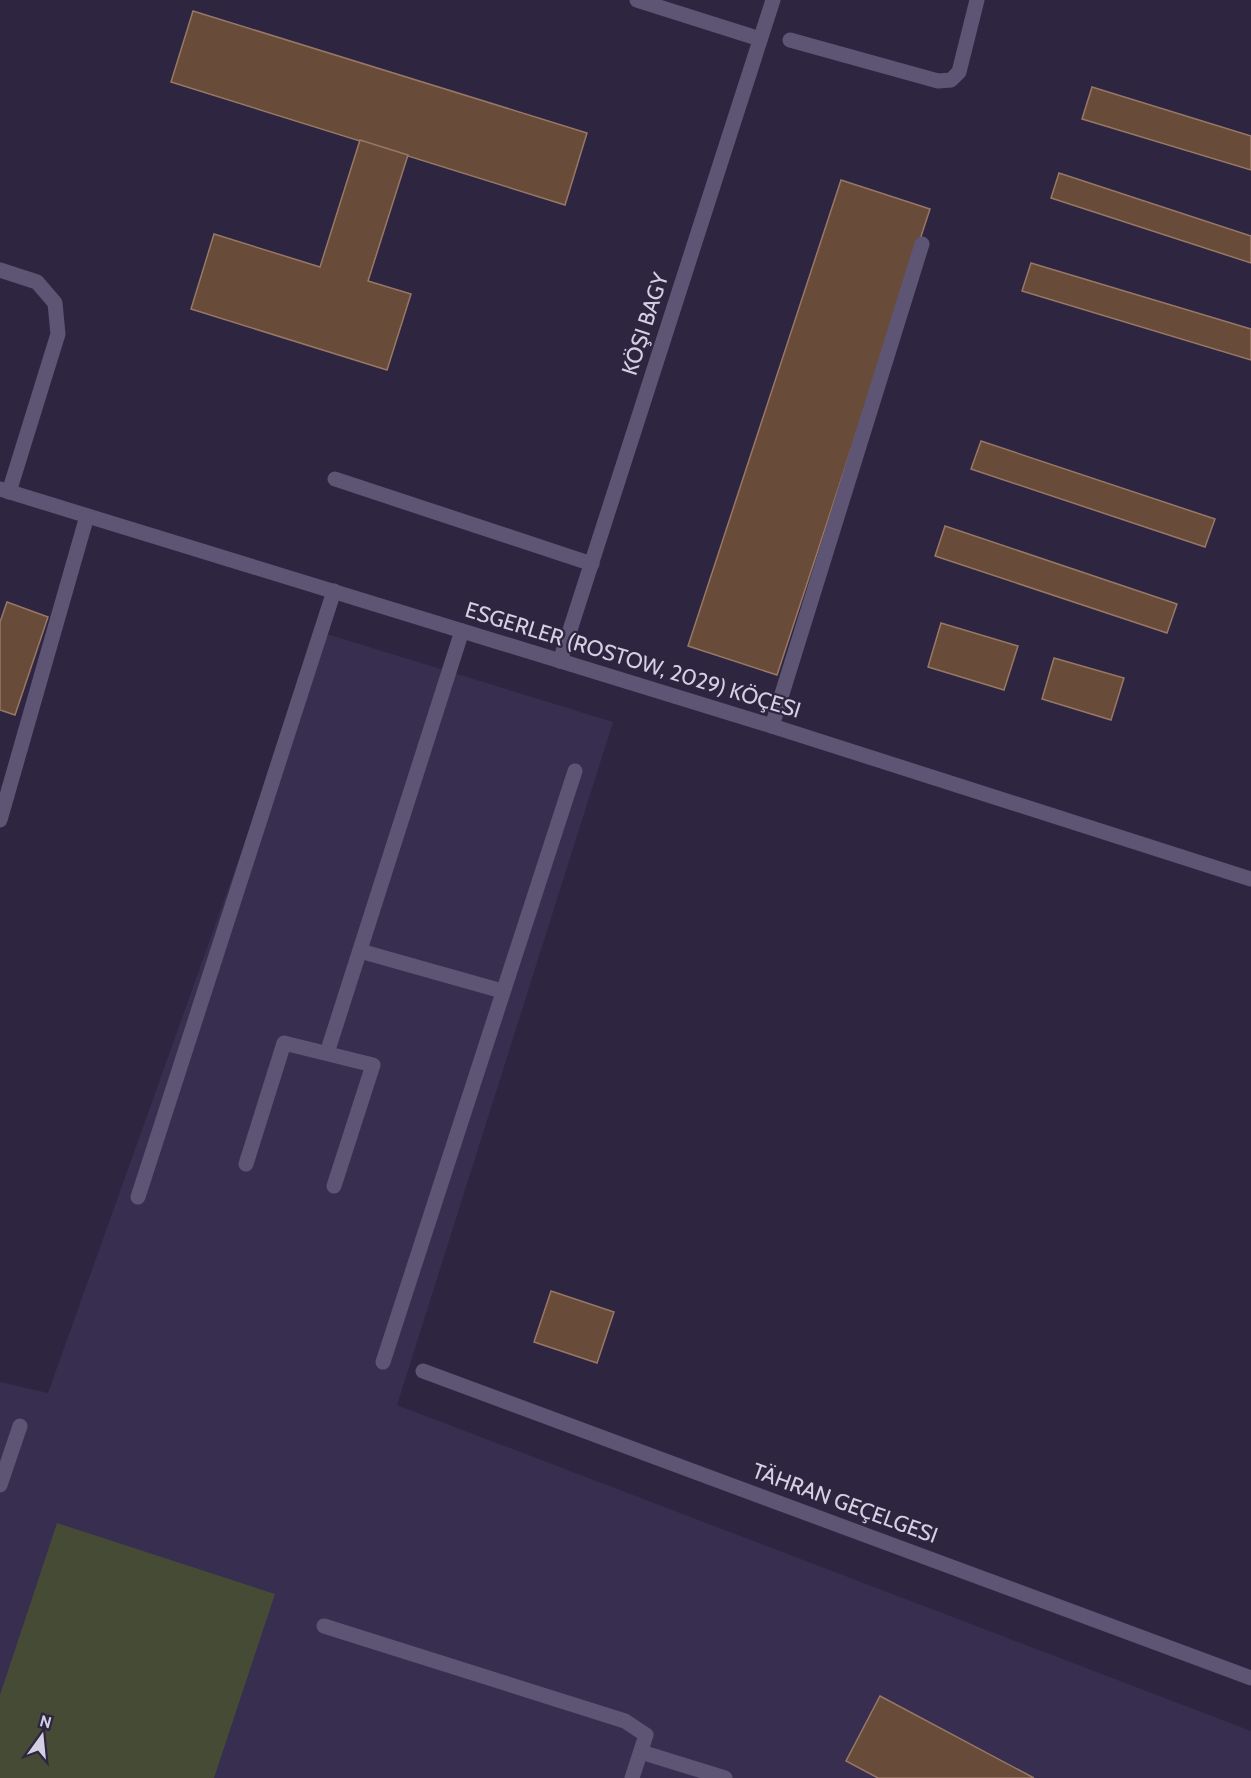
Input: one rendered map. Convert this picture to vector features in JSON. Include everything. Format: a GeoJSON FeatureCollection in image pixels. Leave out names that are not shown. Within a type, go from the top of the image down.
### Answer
{"type":"FeatureCollection","features":[{"type":"Feature","properties":{"kind":"street"},"geometry":{"type":"LineString","coordinates":[[637,0],[760,39]]}},
{"type":"Feature","properties":{"kind":"street","name":"KÖŞI BAGY"},"geometry":{"type":"LineString","coordinates":[[560,661],[773,0]]}},
{"type":"Feature","properties":{"kind":"street"},"geometry":{"type":"LineString","coordinates":[[790,40],[938,81],[951,80],[959,72],[977,0]]}},
{"type":"Feature","properties":{"kind":"street"},"geometry":{"type":"LineString","coordinates":[[772,726],[922,244]]}},
{"type":"Feature","properties":{"kind":"street"},"geometry":{"type":"LineString","coordinates":[[0,270],[37,282],[55,303],[58,334],[5,490]]}},
{"type":"Feature","properties":{"kind":"street"},"geometry":{"type":"LineString","coordinates":[[335,479],[592,564]]}},
{"type":"Feature","properties":{"kind":"street","name":"ESGERLER (ROSTOW, 2029) KÖÇESI"},"geometry":{"type":"LineString","coordinates":[[5,490],[772,726],[1251,879]]}},
{"type":"Feature","properties":{"kind":"street"},"geometry":{"type":"LineString","coordinates":[[0,820],[87,516]]}},
{"type":"Feature","properties":{"kind":"street"},"geometry":{"type":"LineString","coordinates":[[138,1197],[334,591]]}},
{"type":"Feature","properties":{"kind":"street"},"geometry":{"type":"LineString","coordinates":[[327,1053],[462,631]]}},
{"type":"Feature","properties":{"kind":"street"},"geometry":{"type":"LineString","coordinates":[[383,1362],[575,771]]}},
{"type":"Feature","properties":{"kind":"street"},"geometry":{"type":"LineString","coordinates":[[360,951],[502,991]]}},
{"type":"Feature","properties":{"kind":"street"},"geometry":{"type":"LineString","coordinates":[[246,1164],[284,1043],[327,1053],[373,1065],[334,1186]]}},
{"type":"Feature","properties":{"kind":"street","name":"TÄHRAN GEÇELGESI"},"geometry":{"type":"LineString","coordinates":[[423,1371],[1251,1678]]}},
{"type":"Feature","properties":{"kind":"street"},"geometry":{"type":"LineString","coordinates":[[0,1485],[20,1426]]}},
{"type":"Feature","properties":{"kind":"street"},"geometry":{"type":"LineString","coordinates":[[324,1626],[625,1721],[646,1735],[632,1778]]}},
{"type":"Feature","properties":{"kind":"street"},"geometry":{"type":"LineString","coordinates":[[641,1752],[725,1778]]}},
{"type":"Feature","properties":{"kind":"shaded area"},"geometry":{"type":"Polygon","coordinates":[[[320,632],[613,722],[397,1405],[1251,1731],[1251,1778],[0,1778],[0,1382],[48,1393],[320,632]]]}},
{"type":"Feature","properties":{"kind":"green space"},"geometry":{"type":"Polygon","coordinates":[[[57,1523],[275,1594],[214,1778],[0,1778],[0,1695],[57,1523]]]}},
{"type":"Feature","properties":{"kind":"building"},"geometry":{"type":"Polygon","coordinates":[[[193,11],[587,133],[565,205],[171,82],[193,11]]]}},
{"type":"Feature","properties":{"kind":"building"},"geometry":{"type":"Polygon","coordinates":[[[1092,87],[1251,136],[1251,170],[1082,119],[1092,87]]]}},
{"type":"Feature","properties":{"kind":"building"},"geometry":{"type":"Polygon","coordinates":[[[360,140],[408,155],[368,281],[411,294],[387,370],[191,309],[214,234],[320,267],[360,140]]]}},
{"type":"Feature","properties":{"kind":"building"},"geometry":{"type":"Polygon","coordinates":[[[1059,173],[1251,236],[1251,263],[1051,198],[1059,173]]]}},
{"type":"Feature","properties":{"kind":"building"},"geometry":{"type":"Polygon","coordinates":[[[841,180],[930,209],[777,675],[688,646],[841,180]]]}},
{"type":"Feature","properties":{"kind":"building"},"geometry":{"type":"Polygon","coordinates":[[[1031,263],[1251,329],[1251,360],[1022,291],[1031,263]]]}},
{"type":"Feature","properties":{"kind":"building"},"geometry":{"type":"Polygon","coordinates":[[[981,441],[1215,519],[1205,547],[971,469],[981,441]]]}},
{"type":"Feature","properties":{"kind":"building"},"geometry":{"type":"Polygon","coordinates":[[[945,526],[1177,604],[1167,633],[935,556],[945,526]]]}},
{"type":"Feature","properties":{"kind":"building"},"geometry":{"type":"Polygon","coordinates":[[[7,602],[48,617],[15,715],[0,710],[0,622],[7,602]]]}},
{"type":"Feature","properties":{"kind":"building"},"geometry":{"type":"Polygon","coordinates":[[[941,623],[1018,646],[1004,690],[928,667],[941,623]]]}},
{"type":"Feature","properties":{"kind":"building"},"geometry":{"type":"Polygon","coordinates":[[[1054,658],[1124,678],[1111,720],[1042,699],[1054,658]]]}},
{"type":"Feature","properties":{"kind":"building"},"geometry":{"type":"Polygon","coordinates":[[[551,1291],[614,1312],[597,1363],[534,1342],[551,1291]]]}},
{"type":"Feature","properties":{"kind":"building"},"geometry":{"type":"Polygon","coordinates":[[[880,1696],[1034,1778],[878,1778],[846,1761],[880,1696]]]}}]}
